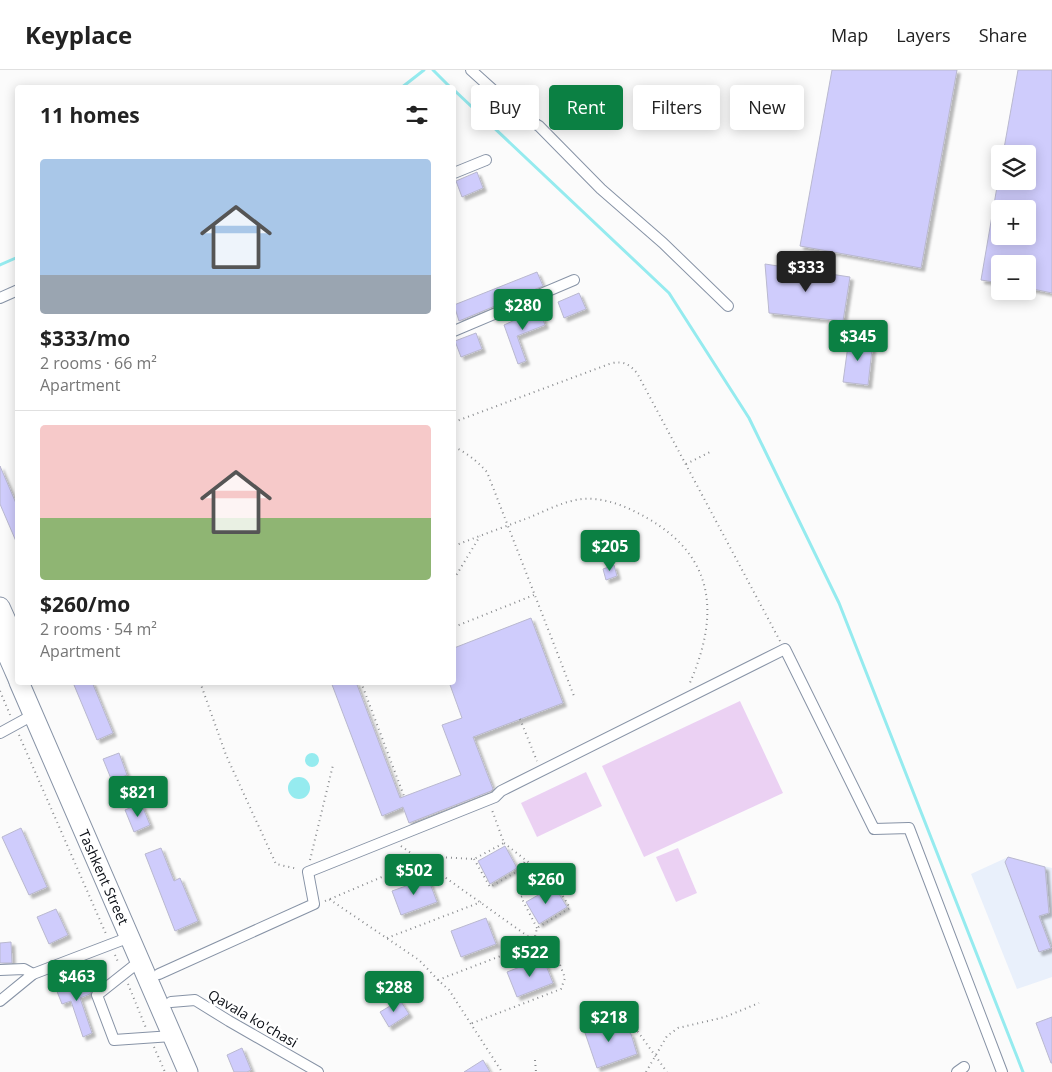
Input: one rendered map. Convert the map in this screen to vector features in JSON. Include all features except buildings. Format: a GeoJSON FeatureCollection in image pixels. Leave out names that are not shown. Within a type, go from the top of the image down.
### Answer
{"type":"FeatureCollection","features":[{"type":"Feature","properties":{"kind":"highway"},"geometry":{"type":"LineString","coordinates":[[0,607],[15,640]]}},
{"type":"Feature","properties":{"kind":"highway","name":"Tashkent Street"},"geometry":{"type":"LineString","coordinates":[[0,638],[15,674]]}},
{"type":"Feature","properties":{"kind":"highway","name":"Tashkent Street"},"geometry":{"type":"LineString","coordinates":[[20,685],[188,1072]]}},
{"type":"Feature","properties":{"kind":"highway","name":"Tashkent Street"},"geometry":{"type":"LineString","coordinates":[[34,685],[201,1072]]}},
{"type":"Feature","properties":{"kind":"street"},"geometry":{"type":"LineString","coordinates":[[470,70],[522,116],[538,126],[601,189],[662,243],[728,306]]}},
{"type":"Feature","properties":{"kind":"street"},"geometry":{"type":"LineString","coordinates":[[456,172],[486,160]]}},
{"type":"Feature","properties":{"kind":"street"},"geometry":{"type":"LineString","coordinates":[[456,330],[574,280]]}},
{"type":"Feature","properties":{"kind":"street"},"geometry":{"type":"LineString","coordinates":[[0,298],[15,291]]}},
{"type":"Feature","properties":{"kind":"street"},"geometry":{"type":"LineString","coordinates":[[159,974],[314,904],[308,872],[489,800],[501,791],[785,650],[874,829],[909,828],[1002,1072]]}},
{"type":"Feature","properties":{"kind":"street"},"geometry":{"type":"LineString","coordinates":[[0,734],[33,715]]}},
{"type":"Feature","properties":{"kind":"street"},"geometry":{"type":"LineString","coordinates":[[0,1001],[33,974],[130,937]]}},
{"type":"Feature","properties":{"kind":"street"},"geometry":{"type":"LineString","coordinates":[[140,961],[97,995],[114,1040],[172,1036]]}},
{"type":"Feature","properties":{"kind":"street"},"geometry":{"type":"LineString","coordinates":[[0,970],[24,970],[33,974]]}},
{"type":"Feature","properties":{"kind":"street","name":"Qavala ko'chasi"},"geometry":{"type":"LineString","coordinates":[[171,1002],[195,1000],[229,1022],[318,1072]]}},
{"type":"Feature","properties":{"kind":"path"},"geometry":{"type":"LineString","coordinates":[[456,421],[612,363],[625,362],[630,365],[637,373],[785,650]]}},
{"type":"Feature","properties":{"kind":"path"},"geometry":{"type":"LineString","coordinates":[[456,448],[464,451],[487,472],[574,696]]}},
{"type":"Feature","properties":{"kind":"path"},"geometry":{"type":"LineString","coordinates":[[686,464],[712,451]]}},
{"type":"Feature","properties":{"kind":"path"},"geometry":{"type":"LineString","coordinates":[[456,545],[582,499],[601,500],[618,504],[651,520],[678,540],[690,556],[702,578],[708,603],[708,624],[705,644],[699,663],[682,701]]}},
{"type":"Feature","properties":{"kind":"path"},"geometry":{"type":"LineString","coordinates":[[456,577],[480,536]]}},
{"type":"Feature","properties":{"kind":"path"},"geometry":{"type":"LineString","coordinates":[[456,625],[534,595]]}},
{"type":"Feature","properties":{"kind":"path"},"geometry":{"type":"LineString","coordinates":[[201,685],[226,756],[276,864],[308,872],[333,765]]}},
{"type":"Feature","properties":{"kind":"path"},"geometry":{"type":"LineString","coordinates":[[362,685],[404,796]]}},
{"type":"Feature","properties":{"kind":"path"},"geometry":{"type":"LineString","coordinates":[[0,691],[165,1072]]}},
{"type":"Feature","properties":{"kind":"path"},"geometry":{"type":"LineString","coordinates":[[520,719],[541,771]]}},
{"type":"Feature","properties":{"kind":"path"},"geometry":{"type":"LineString","coordinates":[[489,800],[504,843],[555,883],[570,908],[537,928]]}},
{"type":"Feature","properties":{"kind":"path"},"geometry":{"type":"LineString","coordinates":[[391,839],[556,957],[565,978],[561,989],[470,1024]]}},
{"type":"Feature","properties":{"kind":"path"},"geometry":{"type":"LineString","coordinates":[[416,856],[474,859],[504,843]]}},
{"type":"Feature","properties":{"kind":"path"},"geometry":{"type":"LineString","coordinates":[[474,859],[490,887],[521,869],[526,860]]}},
{"type":"Feature","properties":{"kind":"path"},"geometry":{"type":"LineString","coordinates":[[314,904],[422,860]]}},
{"type":"Feature","properties":{"kind":"path"},"geometry":{"type":"LineString","coordinates":[[536,942],[537,928],[521,898],[551,880]]}},
{"type":"Feature","properties":{"kind":"path"},"geometry":{"type":"LineString","coordinates":[[329,899],[418,960],[449,990],[502,1072]]}},
{"type":"Feature","properties":{"kind":"path"},"geometry":{"type":"LineString","coordinates":[[387,938],[481,902]]}},
{"type":"Feature","properties":{"kind":"path"},"geometry":{"type":"LineString","coordinates":[[438,980],[536,942]]}},
{"type":"Feature","properties":{"kind":"path"},"geometry":{"type":"LineString","coordinates":[[646,1072],[666,1036],[678,1028],[725,1017],[759,1003]]}},
{"type":"Feature","properties":{"kind":"path"},"geometry":{"type":"LineString","coordinates":[[620,1007],[667,1072]]}},
{"type":"Feature","properties":{"kind":"path"},"geometry":{"type":"LineString","coordinates":[[536,1060],[536,1072]]}},
{"type":"Feature","properties":{"kind":"shaded area"},"geometry":{"type":"Polygon","coordinates":[[[740,701],[783,793],[644,857],[602,766],[740,701]]]}},
{"type":"Feature","properties":{"kind":"shaded area"},"geometry":{"type":"Polygon","coordinates":[[[586,772],[602,806],[537,837],[521,803],[586,772]]]}},
{"type":"Feature","properties":{"kind":"shaded area"},"geometry":{"type":"Polygon","coordinates":[[[678,848],[697,893],[676,902],[656,857],[678,848]]]}},
{"type":"Feature","properties":{"kind":"shaded area"},"geometry":{"type":"Polygon","coordinates":[[[1008,857],[1052,868],[1052,977],[1017,989],[971,874],[1008,857]]]}},
{"type":"Feature","properties":{"kind":"water"},"geometry":{"type":"Polygon","coordinates":[[[309,753],[315,753],[319,760],[315,767],[309,767],[305,763],[305,757],[309,753]]]}},
{"type":"Feature","properties":{"kind":"water"},"geometry":{"type":"Polygon","coordinates":[[[299,777],[307,780],[310,788],[307,796],[299,799],[291,796],[288,788],[291,780],[299,777]]]}},
{"type":"Feature","properties":{"kind":"waterway"},"geometry":{"type":"LineString","coordinates":[[405,85],[424,70]]}},
{"type":"Feature","properties":{"kind":"waterway"},"geometry":{"type":"LineString","coordinates":[[433,70],[448,85]]}},
{"type":"Feature","properties":{"kind":"waterway"},"geometry":{"type":"LineString","coordinates":[[456,92],[669,293],[749,418],[839,603],[1023,1072]]}},
{"type":"Feature","properties":{"kind":"waterway"},"geometry":{"type":"LineString","coordinates":[[0,265],[15,258]]}}]}
